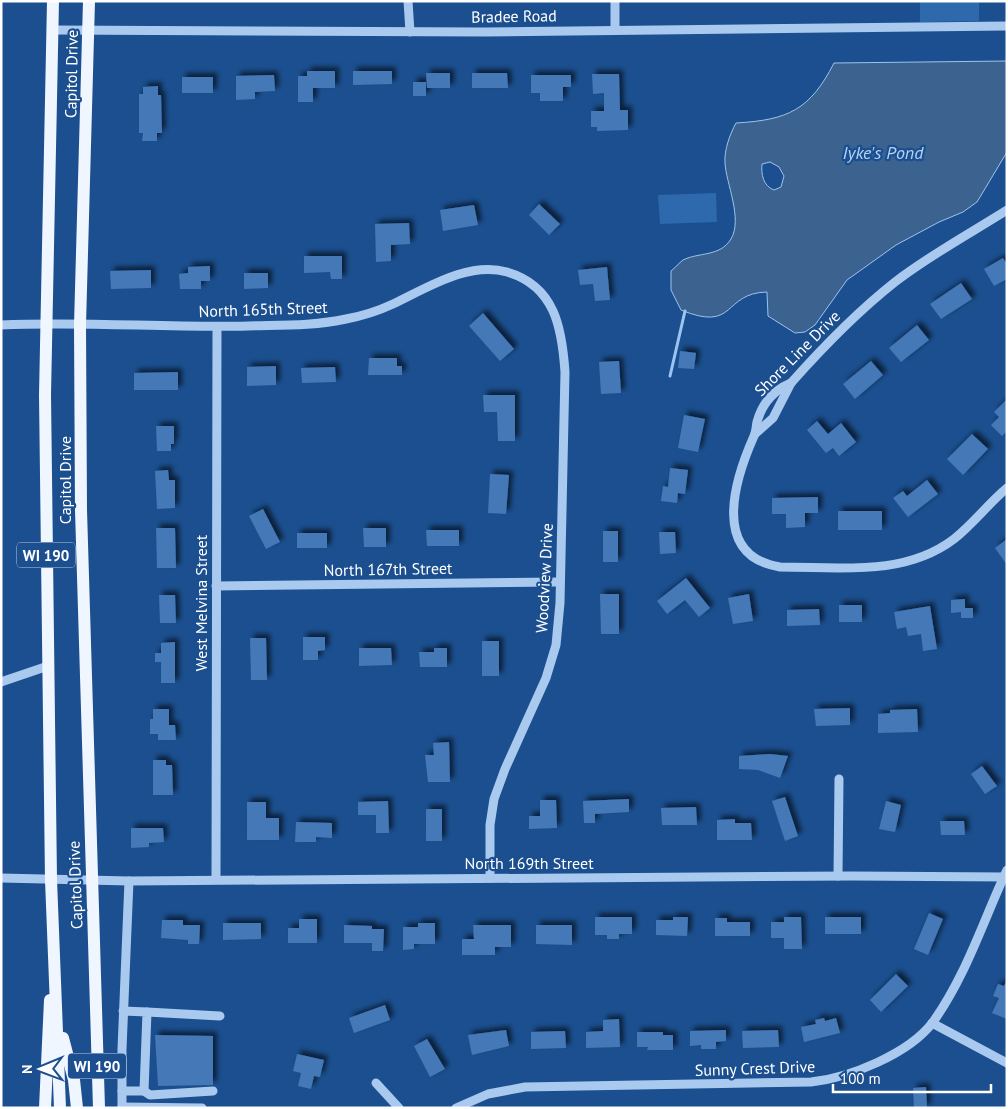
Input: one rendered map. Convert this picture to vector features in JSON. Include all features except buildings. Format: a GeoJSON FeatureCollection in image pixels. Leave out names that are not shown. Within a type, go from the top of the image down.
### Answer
{"type":"FeatureCollection","features":[{"type":"Feature","properties":{"kind":"main road","name":"Capitol Drive"},"geometry":{"type":"LineString","coordinates":[[53,1],[45,324],[50,880],[58,1018],[60,1108]]}},
{"type":"Feature","properties":{"kind":"main road","name":"Capitol Drive"},"geometry":{"type":"LineString","coordinates":[[89,1],[80,325],[81,510],[99,1108]]}},
{"type":"Feature","properties":{"kind":"main road"},"geometry":{"type":"LineString","coordinates":[[43,1107],[52,938]]}},
{"type":"Feature","properties":{"kind":"main road"},"geometry":{"type":"LineString","coordinates":[[58,1018],[74,1080],[77,1108]]}},
{"type":"Feature","properties":{"kind":"street"},"geometry":{"type":"LineString","coordinates":[[408,1],[410,32]]}},
{"type":"Feature","properties":{"kind":"street"},"geometry":{"type":"LineString","coordinates":[[615,1],[615,29]]}},
{"type":"Feature","properties":{"kind":"street","name":"Bradee Road"},"geometry":{"type":"LineString","coordinates":[[52,30],[88,32],[410,32],[1007,26]]}},
{"type":"Feature","properties":{"kind":"street","name":"Shore Line Drive"},"geometry":{"type":"LineString","coordinates":[[1007,210],[943,249],[895,282],[843,328],[791,383],[782,387],[768,400],[761,410],[755,434],[743,462],[737,486],[734,508],[735,534],[740,546],[750,556],[764,565],[878,567],[920,558],[953,539],[1007,488]]}},
{"type":"Feature","properties":{"kind":"street","name":"North 165th Street"},"geometry":{"type":"LineString","coordinates":[[1,325],[217,327],[296,325],[346,319],[391,305],[453,276],[473,271],[504,271],[526,280]]}},
{"type":"Feature","properties":{"kind":"street","name":"Woodview Drive"},"geometry":{"type":"LineString","coordinates":[[490,878],[490,825],[494,798],[552,660],[558,627],[565,392],[563,346],[558,318],[544,296],[526,280]]}},
{"type":"Feature","properties":{"kind":"street","name":"West Melvina Street"},"geometry":{"type":"LineString","coordinates":[[216,879],[217,327]]}},
{"type":"Feature","properties":{"kind":"street"},"geometry":{"type":"LineString","coordinates":[[755,434],[773,418],[791,383]]}},
{"type":"Feature","properties":{"kind":"street","name":"North 167th Street"},"geometry":{"type":"LineString","coordinates":[[216,586],[560,582]]}},
{"type":"Feature","properties":{"kind":"street"},"geometry":{"type":"LineString","coordinates":[[1,682],[48,666]]}},
{"type":"Feature","properties":{"kind":"street"},"geometry":{"type":"LineString","coordinates":[[838,779],[838,876]]}},
{"type":"Feature","properties":{"kind":"street","name":"North 169th Street"},"geometry":{"type":"LineString","coordinates":[[1,878],[129,881],[1006,875]]}},
{"type":"Feature","properties":{"kind":"street","name":"Sunny Crest Drive"},"geometry":{"type":"LineString","coordinates":[[456,1108],[488,1094],[525,1087],[777,1084],[832,1080],[864,1069],[892,1055],[932,1023],[958,979],[1006,875]]}},
{"type":"Feature","properties":{"kind":"street"},"geometry":{"type":"LineString","coordinates":[[129,881],[123,1011],[122,1107],[202,1108]]}},
{"type":"Feature","properties":{"kind":"street"},"geometry":{"type":"LineString","coordinates":[[123,1011],[220,1016]]}},
{"type":"Feature","properties":{"kind":"street"},"geometry":{"type":"LineString","coordinates":[[144,1091],[147,1012]]}},
{"type":"Feature","properties":{"kind":"street"},"geometry":{"type":"LineString","coordinates":[[932,1023],[1007,1063]]}},
{"type":"Feature","properties":{"kind":"street"},"geometry":{"type":"LineString","coordinates":[[376,1083],[399,1108]]}},
{"type":"Feature","properties":{"kind":"street"},"geometry":{"type":"LineString","coordinates":[[122,1091],[144,1091],[150,1095],[214,1092]]}},
{"type":"Feature","properties":{"kind":"shaded area"},"geometry":{"type":"Polygon","coordinates":[[[920,1],[979,1],[979,21],[920,22],[920,1]]]}},
{"type":"Feature","properties":{"kind":"shaded area"},"geometry":{"type":"Polygon","coordinates":[[[716,193],[717,222],[660,224],[658,195],[716,193]]]}},
{"type":"Feature","properties":{"kind":"water","name":"Iyke's Pond"},"geometry":{"type":"Polygon","coordinates":[[[1007,61],[1007,152],[977,202],[963,212],[939,222],[896,245],[847,280],[815,325],[805,332],[795,333],[768,316],[767,292],[742,298],[721,315],[712,317],[699,316],[681,310],[671,290],[671,271],[683,260],[721,249],[731,239],[734,231],[735,211],[726,171],[725,153],[736,123],[770,119],[796,110],[816,92],[834,63],[1007,61]],[[770,162],[762,164],[762,172],[767,186],[774,190],[781,187],[784,176],[779,167],[770,162]]]}},
{"type":"Feature","properties":{"kind":"waterway"},"geometry":{"type":"LineString","coordinates":[[670,376],[685,311]]}}]}
